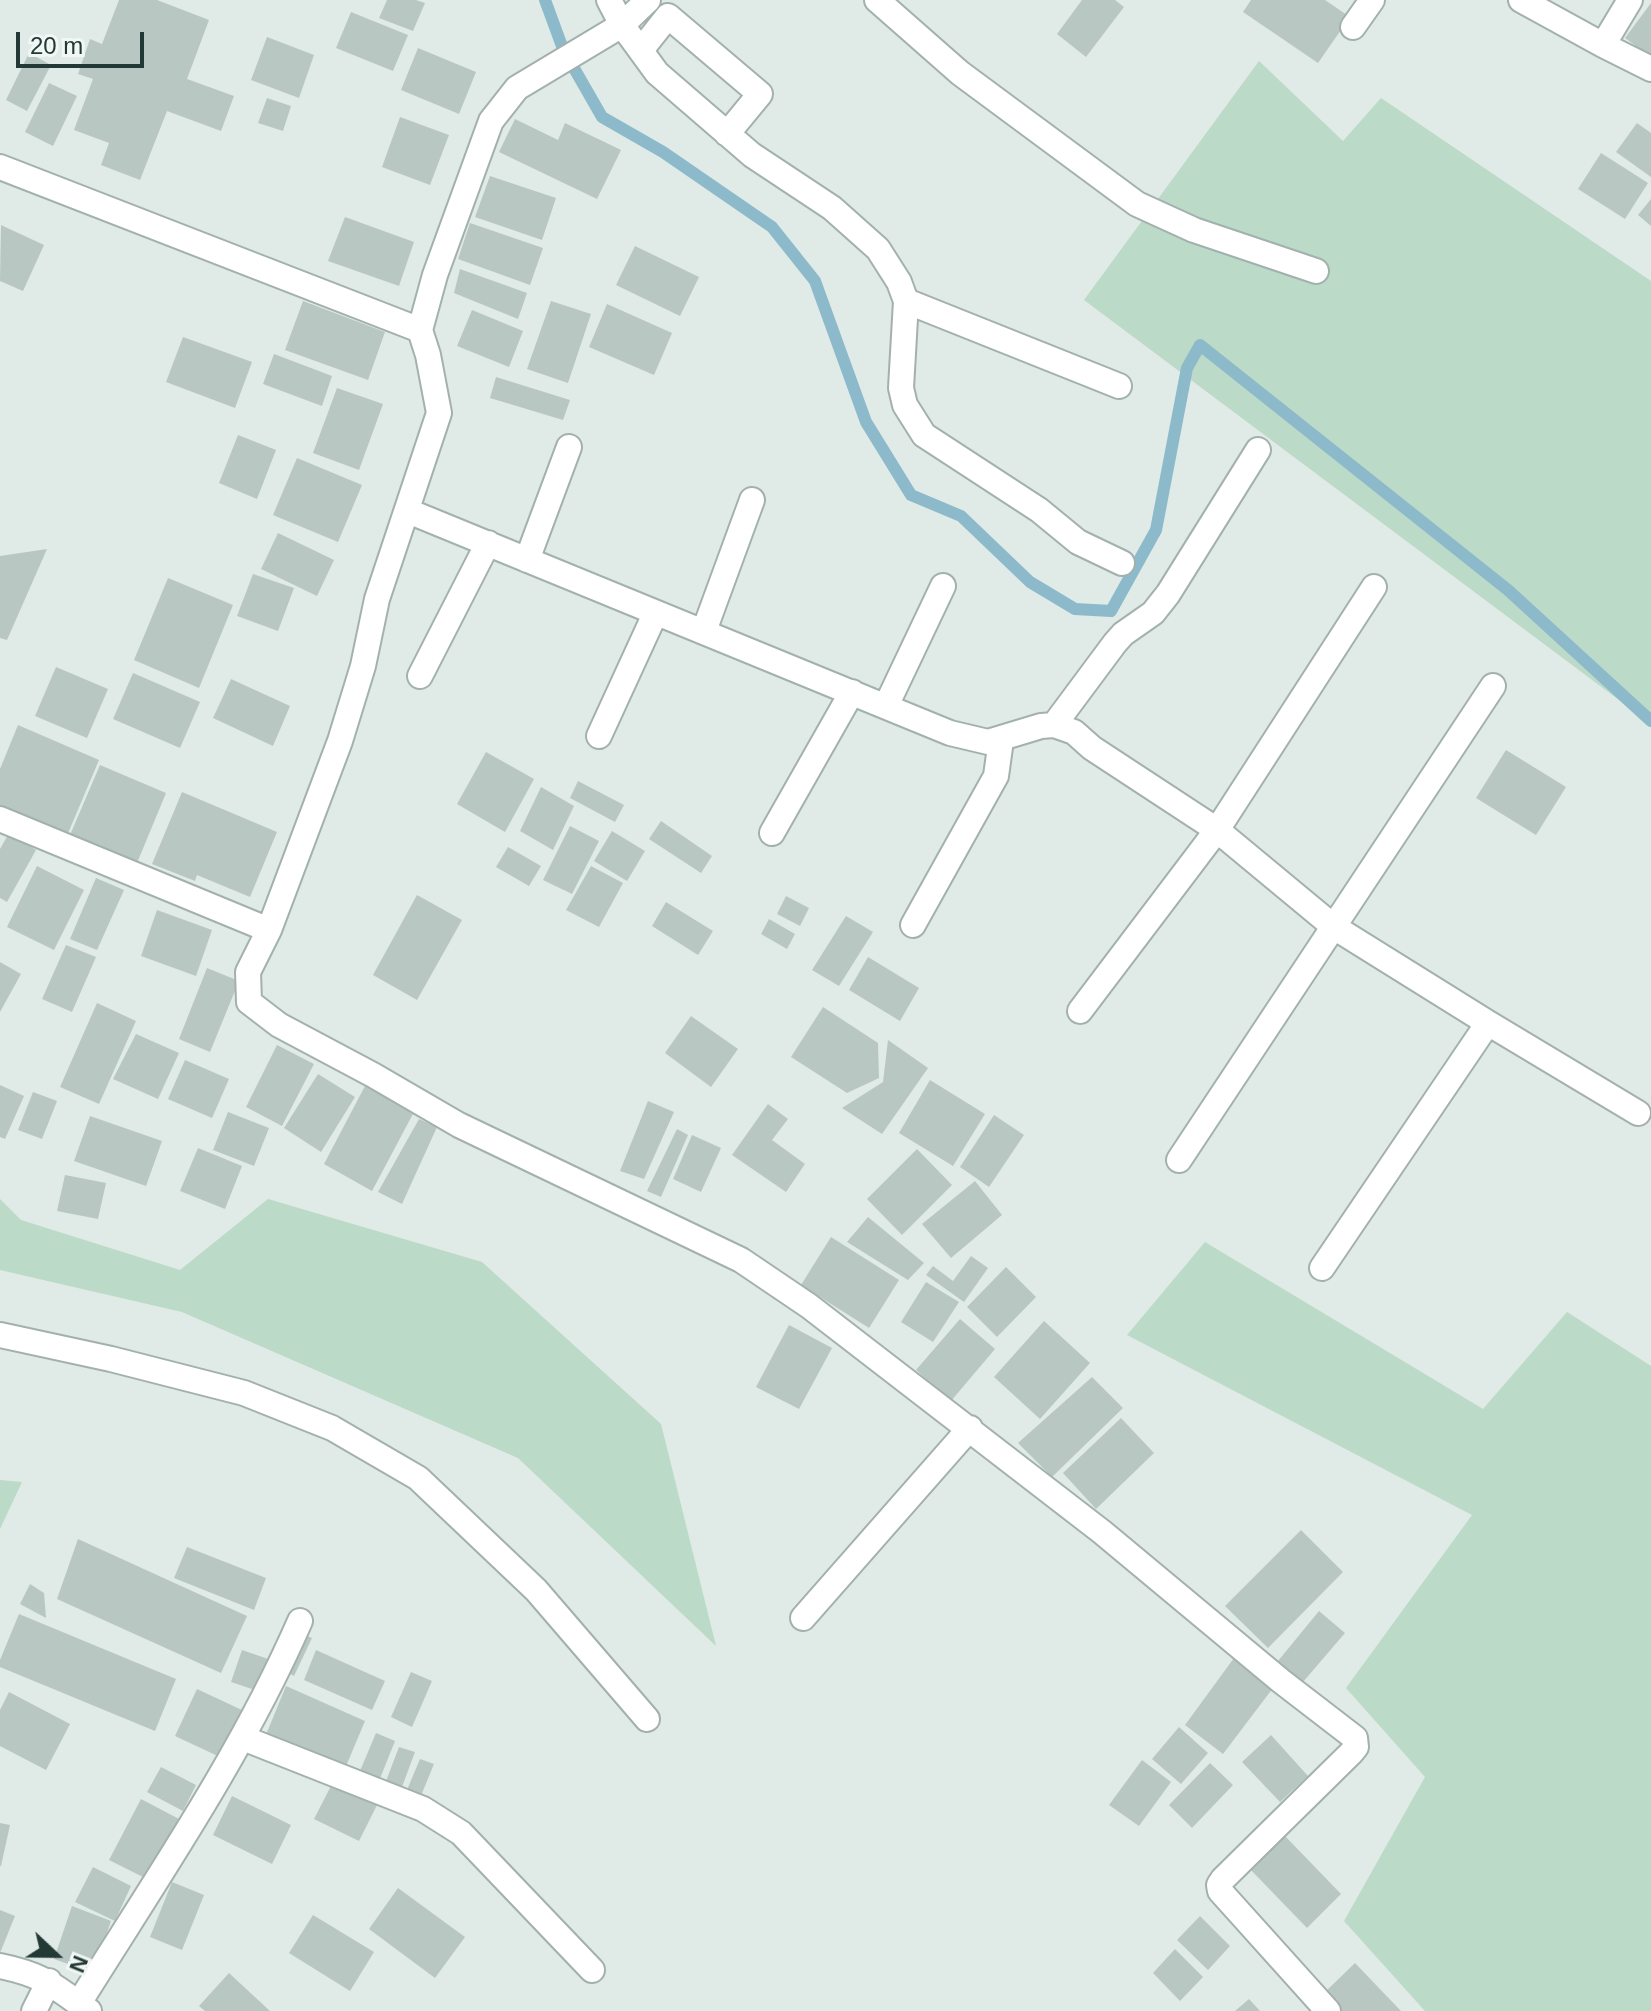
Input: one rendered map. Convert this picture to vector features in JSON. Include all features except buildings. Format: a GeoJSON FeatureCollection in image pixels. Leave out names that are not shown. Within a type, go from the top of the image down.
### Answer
{"type":"FeatureCollection","features":[{"type":"Feature","properties":{"kind":"street"},"geometry":{"type":"LineString","coordinates":[[609,0],[622,25],[657,73],[752,155],[832,208],[878,249],[899,282],[906,301],[901,388],[905,405],[924,435],[1039,510],[1078,542],[1122,563]]}},
{"type":"Feature","properties":{"kind":"street"},"geometry":{"type":"LineString","coordinates":[[648,0],[622,25],[517,88],[491,121],[435,275],[420,330],[439,413],[377,599],[363,666],[340,741],[269,930],[248,972],[249,1002],[279,1025],[459,1125],[741,1260],[809,1306],[970,1428],[1355,1738],[1356,1747],[1351,1753],[1219,1885],[1220,1891],[1328,2011]]}},
{"type":"Feature","properties":{"kind":"street"},"geometry":{"type":"LineString","coordinates":[[877,0],[960,73],[1137,204],[1194,230],[1316,271]]}},
{"type":"Feature","properties":{"kind":"street"},"geometry":{"type":"LineString","coordinates":[[1353,27],[1372,0]]}},
{"type":"Feature","properties":{"kind":"street"},"geometry":{"type":"LineString","coordinates":[[1521,0],[1651,69]]}},
{"type":"Feature","properties":{"kind":"street"},"geometry":{"type":"LineString","coordinates":[[1603,45],[1630,0]]}},
{"type":"Feature","properties":{"kind":"street"},"geometry":{"type":"LineString","coordinates":[[641,50],[668,16],[760,94],[727,134]]}},
{"type":"Feature","properties":{"kind":"street"},"geometry":{"type":"LineString","coordinates":[[0,167],[420,330]]}},
{"type":"Feature","properties":{"kind":"street"},"geometry":{"type":"LineString","coordinates":[[906,301],[1119,386]]}},
{"type":"Feature","properties":{"kind":"street"},"geometry":{"type":"LineString","coordinates":[[527,560],[569,447]]}},
{"type":"Feature","properties":{"kind":"street"},"geometry":{"type":"LineString","coordinates":[[1054,725],[1115,643],[1153,613],[1168,594],[1258,450]]}},
{"type":"Feature","properties":{"kind":"street"},"geometry":{"type":"LineString","coordinates":[[704,631],[752,500]]}},
{"type":"Feature","properties":{"kind":"street"},"geometry":{"type":"LineString","coordinates":[[408,511],[968,739],[1001,740],[1041,726],[1054,725],[1074,732],[1092,748],[1217,830],[1334,927],[1638,1113]]}},
{"type":"Feature","properties":{"kind":"street"},"geometry":{"type":"LineString","coordinates":[[420,676],[488,543]]}},
{"type":"Feature","properties":{"kind":"street"},"geometry":{"type":"LineString","coordinates":[[886,706],[943,586]]}},
{"type":"Feature","properties":{"kind":"street"},"geometry":{"type":"LineString","coordinates":[[1080,1011],[1217,830],[1374,587]]}},
{"type":"Feature","properties":{"kind":"street"},"geometry":{"type":"LineString","coordinates":[[599,736],[655,614]]}},
{"type":"Feature","properties":{"kind":"street"},"geometry":{"type":"LineString","coordinates":[[1179,1160],[1493,686]]}},
{"type":"Feature","properties":{"kind":"street"},"geometry":{"type":"LineString","coordinates":[[772,833],[852,692]]}},
{"type":"Feature","properties":{"kind":"street"},"geometry":{"type":"LineString","coordinates":[[913,925],[996,776],[1001,740]]}},
{"type":"Feature","properties":{"kind":"street"},"geometry":{"type":"LineString","coordinates":[[0,819],[269,930]]}},
{"type":"Feature","properties":{"kind":"street"},"geometry":{"type":"LineString","coordinates":[[1322,1268],[1488,1023]]}},
{"type":"Feature","properties":{"kind":"street"},"geometry":{"type":"LineString","coordinates":[[0,1335],[244,1393],[332,1428],[418,1478],[536,1590],[647,1719]]}},
{"type":"Feature","properties":{"kind":"street"},"geometry":{"type":"LineString","coordinates":[[803,1618],[970,1428]]}},
{"type":"Feature","properties":{"kind":"street"},"geometry":{"type":"LineString","coordinates":[[0,1966],[25,1971],[49,1981],[84,2007],[243,1738],[272,1685],[300,1621]]}},
{"type":"Feature","properties":{"kind":"street"},"geometry":{"type":"LineString","coordinates":[[243,1738],[423,1809],[461,1833],[592,1970]]}},
{"type":"Feature","properties":{"kind":"street"},"geometry":{"type":"LineString","coordinates":[[34,2011],[49,1981]]}},
{"type":"Feature","properties":{"kind":"green space"},"geometry":{"type":"Polygon","coordinates":[[[1259,61],[1343,141],[1381,98],[1651,281],[1651,724],[1084,300],[1259,61]]]}},
{"type":"Feature","properties":{"kind":"green space"},"geometry":{"type":"Polygon","coordinates":[[[0,1199],[21,1220],[180,1270],[268,1199],[482,1262],[661,1424],[716,1646],[518,1458],[182,1312],[0,1270],[0,1199]]]}},
{"type":"Feature","properties":{"kind":"green space"},"geometry":{"type":"Polygon","coordinates":[[[1205,1242],[1483,1409],[1567,1312],[1651,1366],[1651,2011],[1425,2011],[1344,1921],[1425,1777],[1346,1688],[1472,1515],[1127,1335],[1205,1242]]]}},
{"type":"Feature","properties":{"kind":"green space"},"geometry":{"type":"Polygon","coordinates":[[[0,1480],[22,1482],[0,1529],[0,1480]]]}},
{"type":"Feature","properties":{"kind":"waterway"},"geometry":{"type":"LineString","coordinates":[[545,0],[563,49],[602,117],[663,152],[772,227],[815,281],[866,422],[911,495],[961,516],[1030,582],[1075,609],[1111,611],[1156,530],[1187,368],[1200,345],[1508,590],[1651,721]]}}]}
